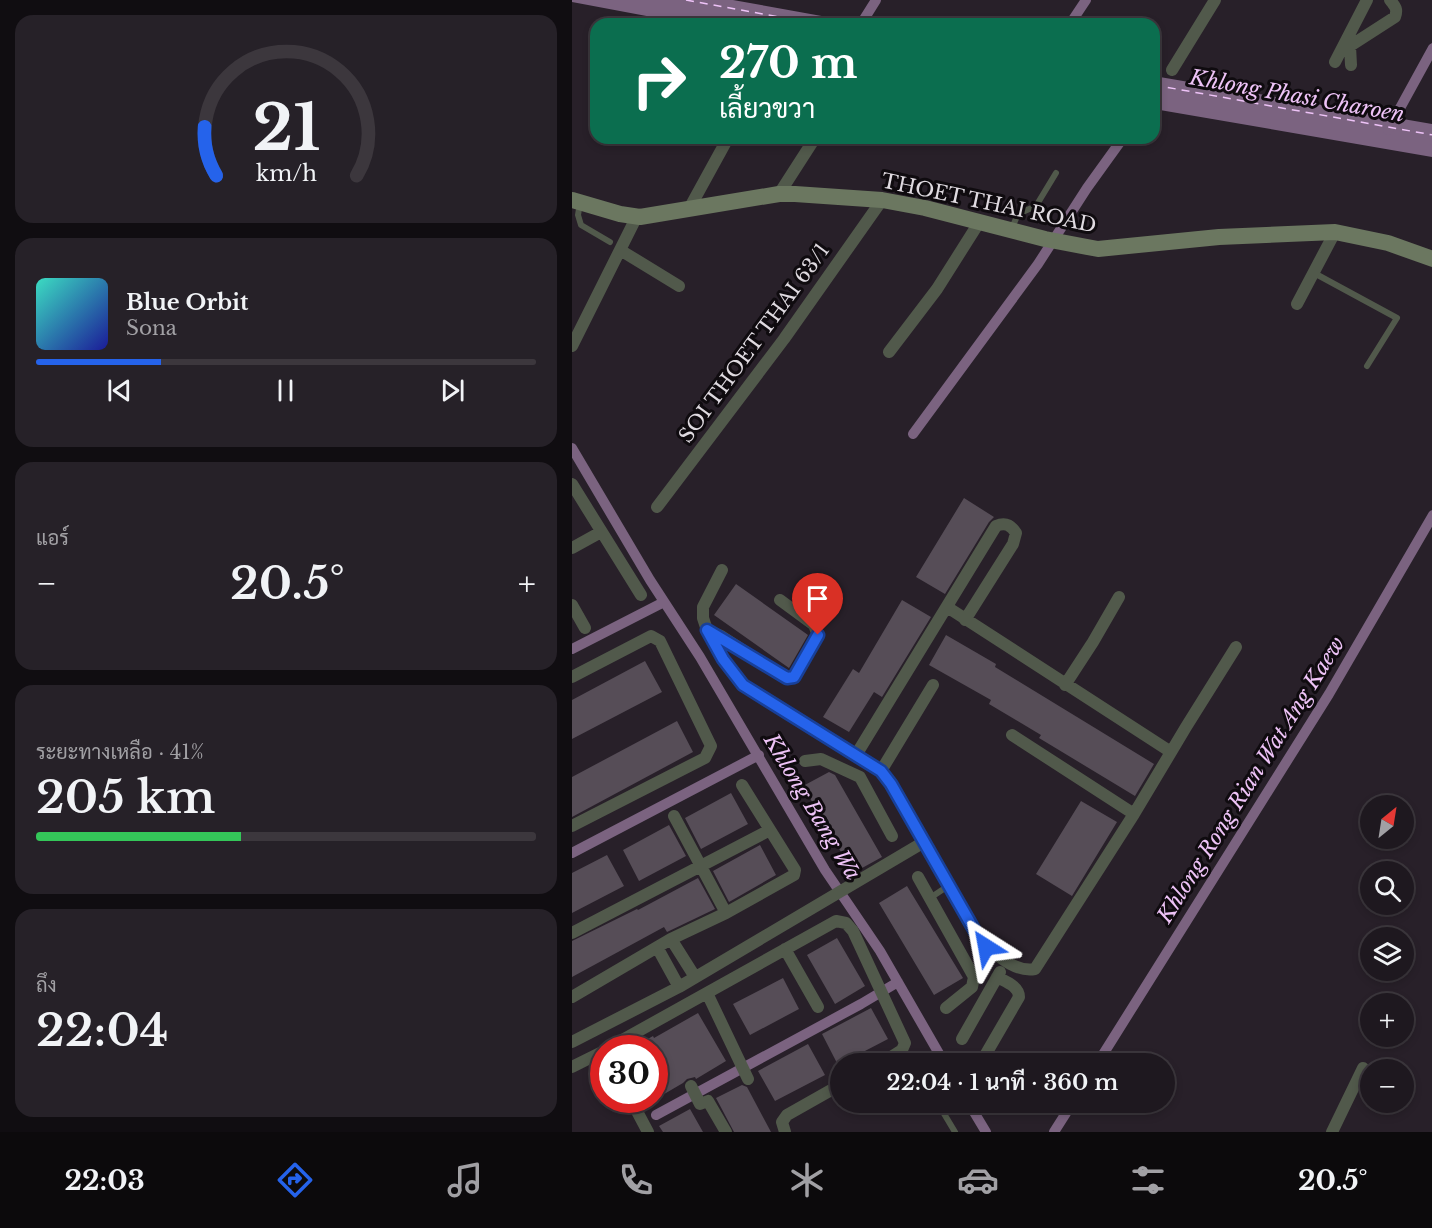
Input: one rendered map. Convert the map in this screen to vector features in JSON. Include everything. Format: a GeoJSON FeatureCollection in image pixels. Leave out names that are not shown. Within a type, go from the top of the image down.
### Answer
{"type":"FeatureCollection","features":[{"type":"Feature","properties":{"kind":"main road","name":"THOET THAI ROAD"},"geometry":{"type":"LineString","coordinates":[[576,201],[620,214],[637,216],[779,194],[882,200],[1098,249],[1219,237],[1335,232],[1388,243],[1433,259]]}},
{"type":"Feature","properties":{"kind":"street"},"geometry":{"type":"LineString","coordinates":[[1172,70],[1215,0]]}},
{"type":"Feature","properties":{"kind":"street"},"geometry":{"type":"LineString","coordinates":[[1335,63],[1367,0]]}},
{"type":"Feature","properties":{"kind":"street"},"geometry":{"type":"LineString","coordinates":[[1351,65],[1350,46],[1395,16],[1397,12],[1390,0]]}},
{"type":"Feature","properties":{"kind":"street"},"geometry":{"type":"LineString","coordinates":[[689,209],[725,144]]}},
{"type":"Feature","properties":{"kind":"street"},"geometry":{"type":"LineString","coordinates":[[779,194],[811,144]]}},
{"type":"Feature","properties":{"kind":"street","name":"SOI THOET THAI 63/1"},"geometry":{"type":"LineString","coordinates":[[657,507],[784,339],[882,200]]}},
{"type":"Feature","properties":{"kind":"street"},"geometry":{"type":"LineString","coordinates":[[572,346],[637,216]]}},
{"type":"Feature","properties":{"kind":"street"},"geometry":{"type":"LineString","coordinates":[[889,352],[937,289],[980,222]]}},
{"type":"Feature","properties":{"kind":"street"},"geometry":{"type":"LineString","coordinates":[[1297,304],[1335,232]]}},
{"type":"Feature","properties":{"kind":"street"},"geometry":{"type":"LineString","coordinates":[[620,250],[679,286]]}},
{"type":"Feature","properties":{"kind":"street"},"geometry":{"type":"LineString","coordinates":[[572,484],[641,595]]}},
{"type":"Feature","properties":{"kind":"street"},"geometry":{"type":"LineString","coordinates":[[857,755],[996,526],[1002,523],[1008,525],[1016,533],[1013,544],[965,620]]}},
{"type":"Feature","properties":{"kind":"street"},"geometry":{"type":"LineString","coordinates":[[572,548],[601,532]]}},
{"type":"Feature","properties":{"kind":"street"},"geometry":{"type":"LineString","coordinates":[[722,570],[703,608],[703,618],[723,659],[743,685],[881,771],[891,784],[986,947],[1006,962],[1028,970],[1035,969],[1134,814],[1236,647]]}},
{"type":"Feature","properties":{"kind":"street"},"geometry":{"type":"LineString","coordinates":[[1064,685],[1093,642],[1119,597]]}},
{"type":"Feature","properties":{"kind":"street"},"geometry":{"type":"LineString","coordinates":[[707,630],[721,636],[784,677],[794,677],[818,635],[818,631],[814,625],[780,600]]}},
{"type":"Feature","properties":{"kind":"street"},"geometry":{"type":"LineString","coordinates":[[572,605],[585,628]]}},
{"type":"Feature","properties":{"kind":"street"},"geometry":{"type":"LineString","coordinates":[[947,607],[1064,685],[1171,752]]}},
{"type":"Feature","properties":{"kind":"street"},"geometry":{"type":"LineString","coordinates":[[572,677],[651,636],[656,637],[711,746],[705,758],[572,826]]}},
{"type":"Feature","properties":{"kind":"street"},"geometry":{"type":"LineString","coordinates":[[881,771],[933,685]]}},
{"type":"Feature","properties":{"kind":"street"},"geometry":{"type":"LineString","coordinates":[[1012,735],[1134,814]]}},
{"type":"Feature","properties":{"kind":"street"},"geometry":{"type":"LineString","coordinates":[[804,760],[821,759],[860,777],[892,836]]}},
{"type":"Feature","properties":{"kind":"street"},"geometry":{"type":"LineString","coordinates":[[572,997],[671,939],[726,913],[796,873],[742,784]]}},
{"type":"Feature","properties":{"kind":"street"},"geometry":{"type":"LineString","coordinates":[[674,816],[726,913]]}},
{"type":"Feature","properties":{"kind":"street"},"geometry":{"type":"LineString","coordinates":[[572,933],[770,830]]}},
{"type":"Feature","properties":{"kind":"street"},"geometry":{"type":"LineString","coordinates":[[572,1042],[679,987],[924,842]]}},
{"type":"Feature","properties":{"kind":"street"},"geometry":{"type":"LineString","coordinates":[[918,878],[974,977],[972,987],[946,1008]]}},
{"type":"Feature","properties":{"kind":"street"},"geometry":{"type":"LineString","coordinates":[[631,1035],[836,921],[846,923],[853,931],[905,1043],[904,1048],[898,1053]]}},
{"type":"Feature","properties":{"kind":"street"},"geometry":{"type":"LineString","coordinates":[[671,939],[695,977]]}},
{"type":"Feature","properties":{"kind":"street"},"geometry":{"type":"LineString","coordinates":[[657,947],[679,987]]}},
{"type":"Feature","properties":{"kind":"street"},"geometry":{"type":"LineString","coordinates":[[785,949],[818,1007]]}},
{"type":"Feature","properties":{"kind":"street"},"geometry":{"type":"LineString","coordinates":[[962,1038],[1006,962]]}},
{"type":"Feature","properties":{"kind":"street"},"geometry":{"type":"LineString","coordinates":[[986,1053],[1019,997],[1019,992],[1015,987],[997,978]]}},
{"type":"Feature","properties":{"kind":"street"},"geometry":{"type":"LineString","coordinates":[[707,993],[746,1076]]}},
{"type":"Feature","properties":{"kind":"street"},"geometry":{"type":"LineString","coordinates":[[642,1006],[652,1023]]}},
{"type":"Feature","properties":{"kind":"street"},"geometry":{"type":"LineString","coordinates":[[572,1067],[590,1058]]}},
{"type":"Feature","properties":{"kind":"street"},"geometry":{"type":"LineString","coordinates":[[1332,1132],[1360,1074]]}},
{"type":"Feature","properties":{"kind":"street"},"geometry":{"type":"LineString","coordinates":[[785,1132],[782,1122],[787,1115],[830,1091]]}},
{"type":"Feature","properties":{"kind":"street"},"geometry":{"type":"LineString","coordinates":[[695,1098],[708,1101],[726,1132]]}},
{"type":"Feature","properties":{"kind":"street"},"geometry":{"type":"LineString","coordinates":[[638,1113],[648,1132]]}},
{"type":"Feature","properties":{"kind":"lane"},"geometry":{"type":"LineString","coordinates":[[1011,230],[1018,214],[1036,206],[1056,173]]}},
{"type":"Feature","properties":{"kind":"lane"},"geometry":{"type":"LineString","coordinates":[[576,201],[581,225],[610,242]]}},
{"type":"Feature","properties":{"kind":"lane"},"geometry":{"type":"LineString","coordinates":[[1313,273],[1397,318],[1367,366]]}},
{"type":"Feature","properties":{"kind":"lane"},"geometry":{"type":"LineString","coordinates":[[860,777],[870,763]]}},
{"type":"Feature","properties":{"kind":"lane"},"geometry":{"type":"LineString","coordinates":[[930,898],[949,885]]}},
{"type":"Feature","properties":{"kind":"lane"},"geometry":{"type":"LineString","coordinates":[[944,1113],[955,1132]]}},
{"type":"Feature","properties":{"kind":"shaded area"},"geometry":{"type":"Polygon","coordinates":[[[572,0],[733,0],[833,18],[657,18],[572,2],[572,0]]]}},
{"type":"Feature","properties":{"kind":"shaded area"},"geometry":{"type":"Polygon","coordinates":[[[1160,77],[1432,124],[1432,157],[1160,110],[1160,77]]]}},
{"type":"Feature","properties":{"kind":"building"},"geometry":{"type":"Polygon","coordinates":[[[964,498],[994,517],[945,594],[916,577],[964,498]]]}},
{"type":"Feature","properties":{"kind":"building"},"geometry":{"type":"Polygon","coordinates":[[[736,584],[808,635],[789,668],[714,615],[736,584]]]}},
{"type":"Feature","properties":{"kind":"building"},"geometry":{"type":"Polygon","coordinates":[[[902,600],[931,617],[882,697],[874,692],[849,732],[823,717],[853,669],[859,673],[902,600]]]}},
{"type":"Feature","properties":{"kind":"building"},"geometry":{"type":"Polygon","coordinates":[[[946,635],[1154,764],[1135,796],[1039,738],[1041,735],[989,704],[991,700],[929,665],[946,635]]]}},
{"type":"Feature","properties":{"kind":"building"},"geometry":{"type":"Polygon","coordinates":[[[645,661],[662,692],[572,739],[572,700],[645,661]]]}},
{"type":"Feature","properties":{"kind":"building"},"geometry":{"type":"Polygon","coordinates":[[[677,721],[693,752],[572,817],[572,777],[677,721]]]}},
{"type":"Feature","properties":{"kind":"building"},"geometry":{"type":"Polygon","coordinates":[[[829,772],[835,775],[882,857],[853,873],[803,786],[829,772]]]}},
{"type":"Feature","properties":{"kind":"building"},"geometry":{"type":"Polygon","coordinates":[[[731,793],[748,824],[701,849],[685,818],[731,793]]]}},
{"type":"Feature","properties":{"kind":"building"},"geometry":{"type":"Polygon","coordinates":[[[1081,801],[1117,822],[1072,896],[1036,874],[1081,801]]]}},
{"type":"Feature","properties":{"kind":"building"},"geometry":{"type":"Polygon","coordinates":[[[669,825],[686,856],[639,881],[623,850],[669,825]]]}},
{"type":"Feature","properties":{"kind":"building"},"geometry":{"type":"Polygon","coordinates":[[[760,845],[776,875],[729,902],[713,871],[760,845]]]}},
{"type":"Feature","properties":{"kind":"building"},"geometry":{"type":"Polygon","coordinates":[[[607,855],[624,886],[572,913],[572,873],[607,855]]]}},
{"type":"Feature","properties":{"kind":"building"},"geometry":{"type":"Polygon","coordinates":[[[698,878],[715,909],[667,932],[664,927],[572,977],[572,941],[698,878]]]}},
{"type":"Feature","properties":{"kind":"building"},"geometry":{"type":"Polygon","coordinates":[[[907,886],[963,978],[934,995],[879,903],[907,886]]]}},
{"type":"Feature","properties":{"kind":"building"},"geometry":{"type":"Polygon","coordinates":[[[837,938],[865,986],[835,1004],[807,955],[837,938]]]}},
{"type":"Feature","properties":{"kind":"building"},"geometry":{"type":"Polygon","coordinates":[[[783,978],[799,1009],[750,1035],[733,1004],[783,978]]]}},
{"type":"Feature","properties":{"kind":"building"},"geometry":{"type":"Polygon","coordinates":[[[871,1008],[888,1039],[861,1053],[832,1053],[822,1034],[871,1008]]]}},
{"type":"Feature","properties":{"kind":"building"},"geometry":{"type":"Polygon","coordinates":[[[698,1013],[726,1061],[696,1079],[695,1077],[687,1079],[668,1092],[668,1035],[659,1035],[698,1013]]]}},
{"type":"Feature","properties":{"kind":"building"},"geometry":{"type":"Polygon","coordinates":[[[808,1044],[825,1075],[775,1101],[758,1071],[808,1044]]]}},
{"type":"Feature","properties":{"kind":"building"},"geometry":{"type":"Polygon","coordinates":[[[742,1085],[747,1087],[771,1132],[734,1132],[716,1098],[742,1085]]]}},
{"type":"Feature","properties":{"kind":"building"},"geometry":{"type":"Polygon","coordinates":[[[690,1109],[703,1132],[663,1132],[659,1126],[690,1109]]]}},
{"type":"Feature","properties":{"kind":"waterway"},"geometry":{"type":"LineString","coordinates":[[865,18],[876,0]]}},
{"type":"Feature","properties":{"kind":"waterway"},"geometry":{"type":"LineString","coordinates":[[1074,18],[1086,0]]}},
{"type":"Feature","properties":{"kind":"waterway","name":"Khlong Phasi Charoen"},"geometry":{"type":"LineString","coordinates":[[1388,130],[1433,48]]}},
{"type":"Feature","properties":{"kind":"waterway"},"geometry":{"type":"LineString","coordinates":[[913,434],[1038,264],[1119,144]]}},
{"type":"Feature","properties":{"kind":"waterway","name":"Khlong Bang Wa"},"geometry":{"type":"LineString","coordinates":[[572,448],[650,580],[700,657],[825,870],[880,951],[939,1053]]}},
{"type":"Feature","properties":{"kind":"waterway","name":"Khlong Rong Rian Wat Ang Kaew"},"geometry":{"type":"LineString","coordinates":[[1104,1053],[1329,694],[1433,515]]}},
{"type":"Feature","properties":{"kind":"waterway"},"geometry":{"type":"LineString","coordinates":[[572,649],[664,602]]}},
{"type":"Feature","properties":{"kind":"waterway"},"geometry":{"type":"LineString","coordinates":[[572,853],[759,755]]}},
{"type":"Feature","properties":{"kind":"waterway"},"geometry":{"type":"LineString","coordinates":[[656,1115],[898,982]]}},
{"type":"Feature","properties":{"kind":"waterway","name":"Khlong Bang Wa"},"geometry":{"type":"LineString","coordinates":[[975,1113],[986,1132]]}},
{"type":"Feature","properties":{"kind":"waterway","name":"Khlong Rong Rian Wat Ang Kaew"},"geometry":{"type":"LineString","coordinates":[[1054,1132],[1066,1113]]}},
{"type":"Feature","properties":{"kind":"ferry route"},"geometry":{"type":"LineString","coordinates":[[686,0],[785,18]]}},
{"type":"Feature","properties":{"kind":"ferry route"},"geometry":{"type":"LineString","coordinates":[[1160,86],[1433,135]]}},
{"type":"Feature","properties":{"kind":"route"},"geometry":{"type":"LineString","coordinates":[[818,635],[794,677],[787,678],[721,636],[707,630],[723,659],[743,685],[881,771],[891,784],[986,947]]}}]}
